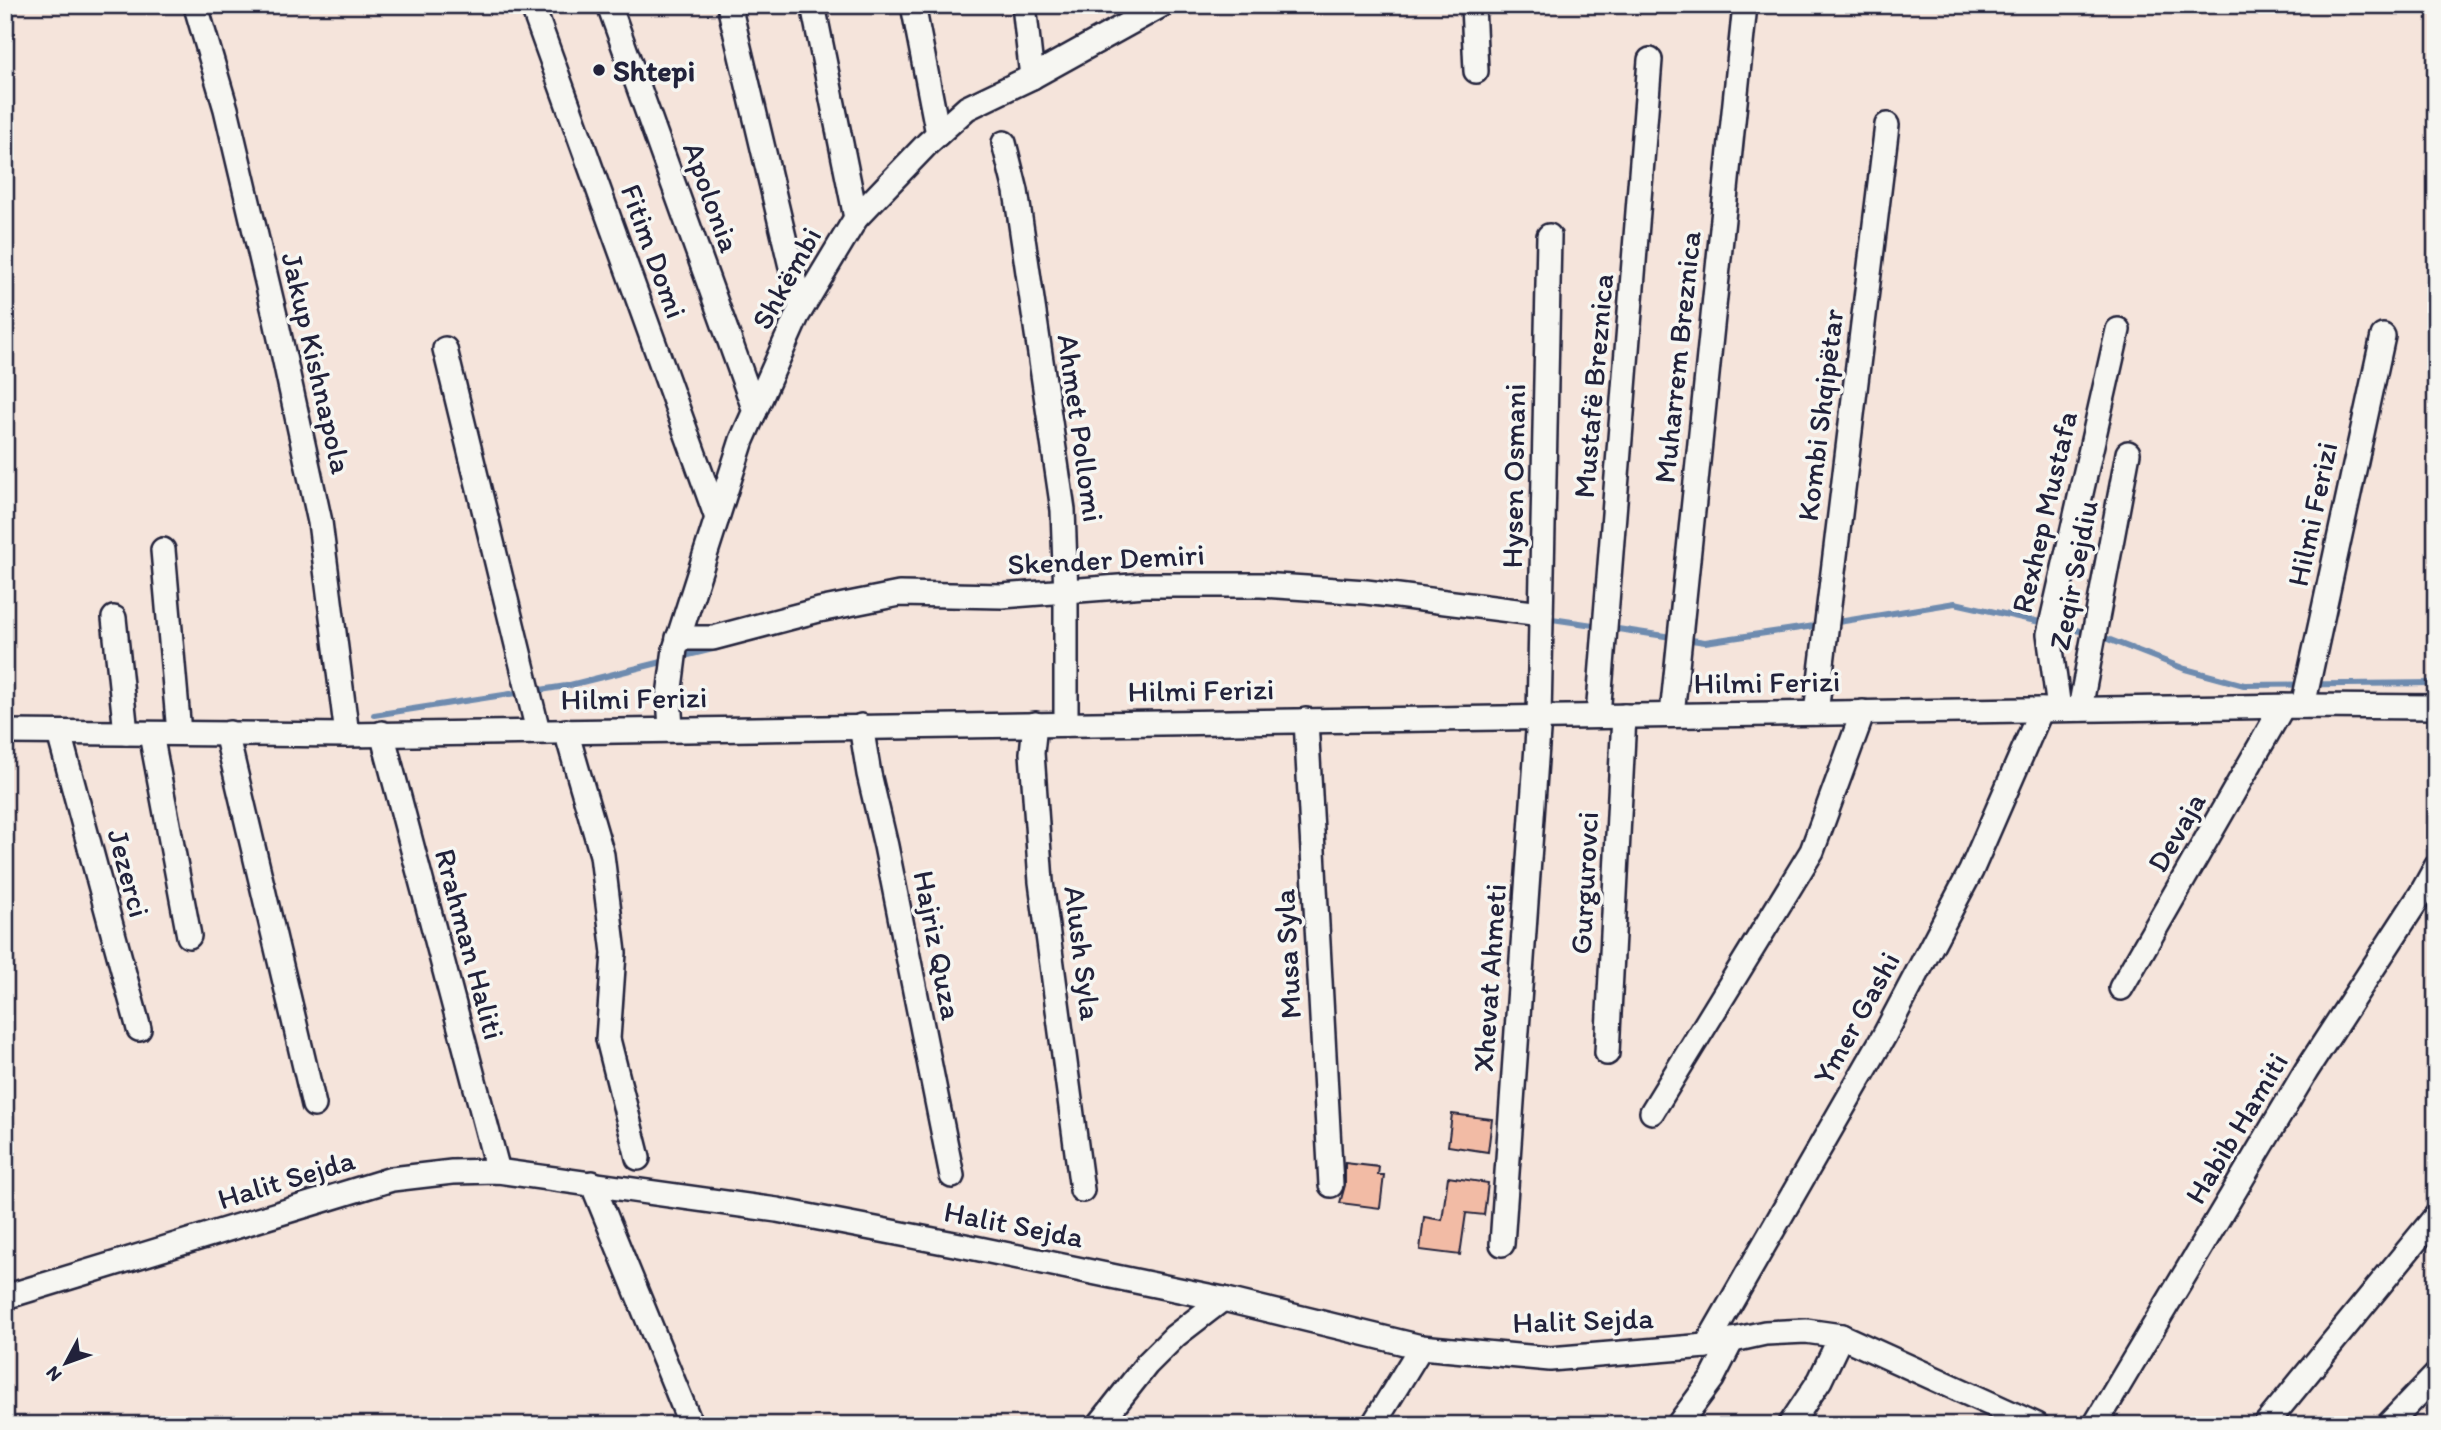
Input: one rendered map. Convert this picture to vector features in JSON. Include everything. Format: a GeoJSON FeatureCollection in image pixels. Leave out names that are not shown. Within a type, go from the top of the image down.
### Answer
{"type":"FeatureCollection","features":[{"type":"Feature","properties":{"kind":"street","name":"Fitim Domi"},"geometry":{"type":"LineString","coordinates":[[531,5],[717,518]]}},
{"type":"Feature","properties":{"kind":"street","name":"Apolonia"},"geometry":{"type":"LineString","coordinates":[[609,5],[755,411]]}},
{"type":"Feature","properties":{"kind":"street"},"geometry":{"type":"LineString","coordinates":[[729,5],[802,309]]}},
{"type":"Feature","properties":{"kind":"street"},"geometry":{"type":"LineString","coordinates":[[813,5],[856,218]]}},
{"type":"Feature","properties":{"kind":"street"},"geometry":{"type":"LineString","coordinates":[[912,5],[938,134]]}},
{"type":"Feature","properties":{"kind":"street"},"geometry":{"type":"LineString","coordinates":[[1024,5],[1032,77]]}},
{"type":"Feature","properties":{"kind":"street","name":"Shkëmbi"},"geometry":{"type":"LineString","coordinates":[[671,729],[669,696],[677,643],[742,440],[802,309],[856,218],[967,108],[1032,77],[1161,5]]}},
{"type":"Feature","properties":{"kind":"street"},"geometry":{"type":"LineString","coordinates":[[1473,5],[1476,71]]}},
{"type":"Feature","properties":{"kind":"street","name":"Muharrem Breznica"},"geometry":{"type":"LineString","coordinates":[[1672,715],[1745,5]]}},
{"type":"Feature","properties":{"kind":"street","name":"Jakup Kishnapola"},"geometry":{"type":"LineString","coordinates":[[197,10],[229,122],[320,522],[347,735]]}},
{"type":"Feature","properties":{"kind":"street","name":"Mustafë Breznica"},"geometry":{"type":"LineString","coordinates":[[1598,716],[1650,61]]}},
{"type":"Feature","properties":{"kind":"street","name":"Kombi Shqipëtar"},"geometry":{"type":"LineString","coordinates":[[1816,713],[1887,125]]}},
{"type":"Feature","properties":{"kind":"street","name":"Ahmet Pollomi"},"geometry":{"type":"LineString","coordinates":[[1004,143],[1016,191],[1063,510],[1066,724]]}},
{"type":"Feature","properties":{"kind":"street","name":"Hysen Osmani"},"geometry":{"type":"LineString","coordinates":[[1539,717],[1549,236]]}},
{"type":"Feature","properties":{"kind":"street","name":"Rexhep Mustafa"},"geometry":{"type":"LineString","coordinates":[[2060,709],[2049,634],[2118,330]]}},
{"type":"Feature","properties":{"kind":"street","name":"Hilmi Ferizi"},"geometry":{"type":"LineString","coordinates":[[2297,704],[2311,671],[2382,336]]}},
{"type":"Feature","properties":{"kind":"street","name":"Hilmi Ferizi"},"geometry":{"type":"LineString","coordinates":[[445,349],[538,731]]}},
{"type":"Feature","properties":{"kind":"street","name":"Zeqir Sejdiu"},"geometry":{"type":"LineString","coordinates":[[2060,709],[2092,648],[2128,453]]}},
{"type":"Feature","properties":{"kind":"street"},"geometry":{"type":"LineString","coordinates":[[163,550],[179,733]]}},
{"type":"Feature","properties":{"kind":"street","name":"Skender Demiri"},"geometry":{"type":"LineString","coordinates":[[677,643],[713,638],[819,610],[899,594],[1066,600],[1145,585],[1261,584],[1366,592],[1541,621]]}},
{"type":"Feature","properties":{"kind":"street"},"geometry":{"type":"LineString","coordinates":[[114,618],[126,733]]}},
{"type":"Feature","properties":{"kind":"street","name":"Hilmi Ferizi"},"geometry":{"type":"LineString","coordinates":[[5,733],[347,735],[2297,704],[2436,707]]}},
{"type":"Feature","properties":{"kind":"street","name":"Devaja"},"geometry":{"type":"LineString","coordinates":[[2121,988],[2297,704]]}},
{"type":"Feature","properties":{"kind":"street","name":"Ymer Gashi"},"geometry":{"type":"LineString","coordinates":[[1706,1346],[1884,1036],[2060,709]]}},
{"type":"Feature","properties":{"kind":"street","name":"Hilmi Ferizi"},"geometry":{"type":"LineString","coordinates":[[1652,1112],[1812,851],[1863,712]]}},
{"type":"Feature","properties":{"kind":"street","name":"Gurgurovci"},"geometry":{"type":"LineString","coordinates":[[1607,1053],[1624,716]]}},
{"type":"Feature","properties":{"kind":"street","name":"Xhevat Ahmeti"},"geometry":{"type":"LineString","coordinates":[[1502,1244],[1539,717]]}},
{"type":"Feature","properties":{"kind":"street","name":"Musa Syla"},"geometry":{"type":"LineString","coordinates":[[1306,720],[1331,1185]]}},
{"type":"Feature","properties":{"kind":"street","name":"Alush Syla"},"geometry":{"type":"LineString","coordinates":[[1035,724],[1032,754],[1041,882],[1082,1190]]}},
{"type":"Feature","properties":{"kind":"street","name":"Hajriz Quza"},"geometry":{"type":"LineString","coordinates":[[861,726],[952,1176]]}},
{"type":"Feature","properties":{"kind":"street"},"geometry":{"type":"LineString","coordinates":[[566,731],[601,855],[614,953],[608,1039],[638,1158]]}},
{"type":"Feature","properties":{"kind":"street","name":"Jezerci"},"geometry":{"type":"LineString","coordinates":[[59,733],[139,1028]]}},
{"type":"Feature","properties":{"kind":"street"},"geometry":{"type":"LineString","coordinates":[[229,733],[228,741],[314,1105]]}},
{"type":"Feature","properties":{"kind":"street","name":"Rrahman Haliti"},"geometry":{"type":"LineString","coordinates":[[382,733],[498,1171]]}},
{"type":"Feature","properties":{"kind":"street"},"geometry":{"type":"LineString","coordinates":[[151,734],[190,936]]}},
{"type":"Feature","properties":{"kind":"street","name":"Habib Hamiti"},"geometry":{"type":"LineString","coordinates":[[2095,1425],[2306,1071],[2436,867]]}},
{"type":"Feature","properties":{"kind":"street","name":"Halit Sejda"},"geometry":{"type":"LineString","coordinates":[[5,1297],[392,1180],[452,1172],[498,1171],[777,1210],[1223,1299],[1421,1347],[1550,1359],[1706,1346],[1765,1333],[1806,1331],[1841,1336],[2037,1425]]}},
{"type":"Feature","properties":{"kind":"street"},"geometry":{"type":"LineString","coordinates":[[592,1183],[691,1425]]}},
{"type":"Feature","properties":{"kind":"street"},"geometry":{"type":"LineString","coordinates":[[2265,1425],[2436,1216]]}},
{"type":"Feature","properties":{"kind":"street"},"geometry":{"type":"LineString","coordinates":[[1099,1425],[1147,1364],[1175,1336],[1223,1299]]}},
{"type":"Feature","properties":{"kind":"street"},"geometry":{"type":"LineString","coordinates":[[1790,1425],[1820,1380],[1841,1336]]}},
{"type":"Feature","properties":{"kind":"street"},"geometry":{"type":"LineString","coordinates":[[1678,1425],[1712,1379],[1732,1340]]}},
{"type":"Feature","properties":{"kind":"street"},"geometry":{"type":"LineString","coordinates":[[1374,1425],[1421,1347]]}},
{"type":"Feature","properties":{"kind":"street"},"geometry":{"type":"LineString","coordinates":[[2388,1425],[2436,1375]]}},
{"type":"Feature","properties":{"kind":"building"},"geometry":{"type":"Polygon","coordinates":[[[1452,1114],[1492,1119],[1488,1152],[1448,1146],[1452,1114]]]}},
{"type":"Feature","properties":{"kind":"building"},"geometry":{"type":"Polygon","coordinates":[[[1345,1163],[1379,1167],[1378,1175],[1384,1175],[1380,1208],[1340,1203],[1345,1185],[1345,1163]]]}},
{"type":"Feature","properties":{"kind":"building"},"geometry":{"type":"Polygon","coordinates":[[[1448,1177],[1488,1183],[1484,1215],[1466,1213],[1460,1255],[1420,1250],[1424,1217],[1442,1220],[1448,1177]]]}},
{"type":"Feature","properties":{"kind":"waterway"},"geometry":{"type":"LineString","coordinates":[[1832,623],[1955,603],[2089,633]]}},
{"type":"Feature","properties":{"kind":"waterway"},"geometry":{"type":"LineString","coordinates":[[1545,618],[1600,626]]}},
{"type":"Feature","properties":{"kind":"waterway"},"geometry":{"type":"LineString","coordinates":[[1611,628],[1705,642],[1821,625]]}},
{"type":"Feature","properties":{"kind":"waterway"},"geometry":{"type":"LineString","coordinates":[[2100,636],[2185,669],[2244,685],[2436,683]]}},
{"type":"Feature","properties":{"kind":"waterway"},"geometry":{"type":"LineString","coordinates":[[680,657],[717,648]]}},
{"type":"Feature","properties":{"kind":"waterway"},"geometry":{"type":"LineString","coordinates":[[534,691],[566,686],[670,660]]}},
{"type":"Feature","properties":{"kind":"waterway"},"geometry":{"type":"LineString","coordinates":[[374,715],[523,692]]}},
{"type":"Feature","properties":{"kind":"place","name":"Shtepi"},"geometry":{"type":"Point","coordinates":[599,70]}}]}
